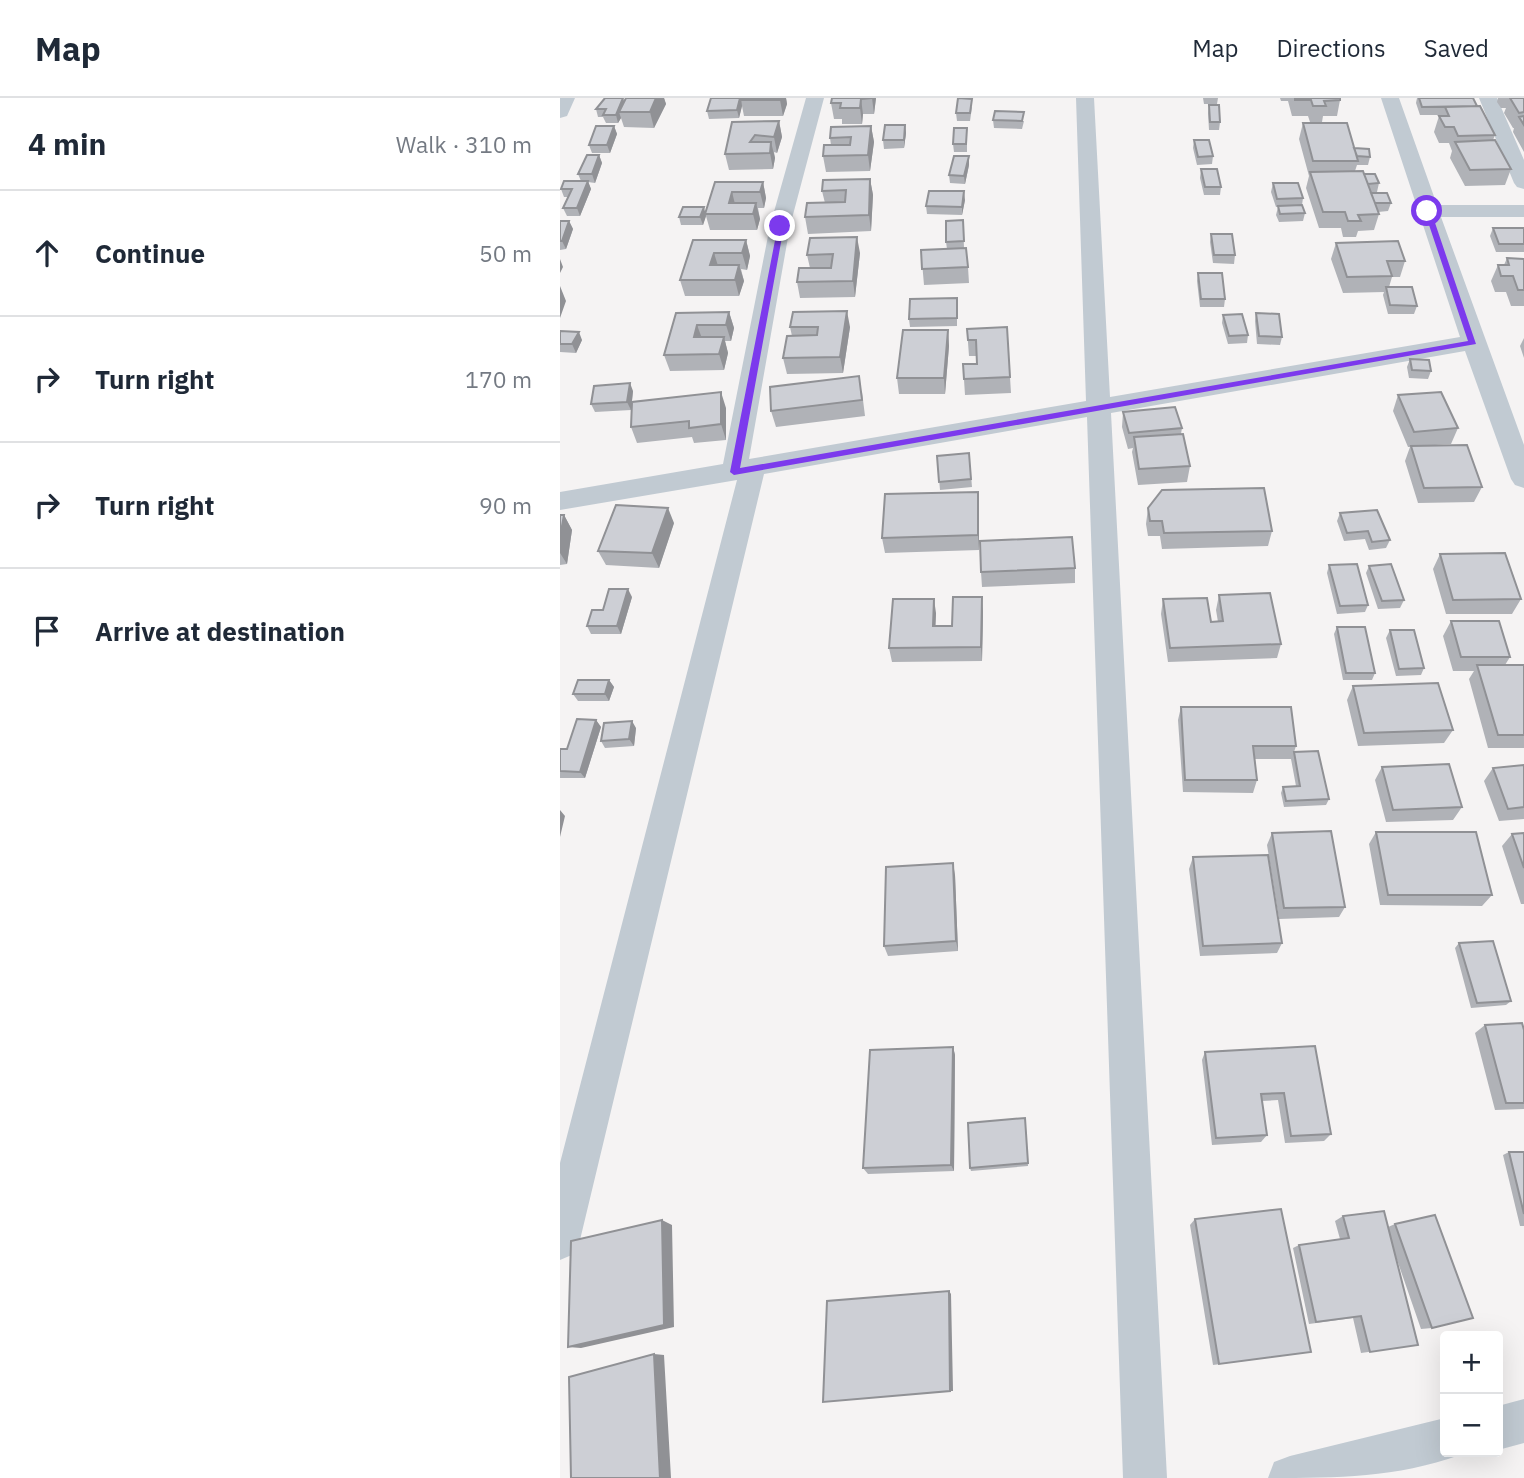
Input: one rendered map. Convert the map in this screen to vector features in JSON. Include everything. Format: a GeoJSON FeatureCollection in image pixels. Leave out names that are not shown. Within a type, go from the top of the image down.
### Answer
{"type":"FeatureCollection","features":[{"type":"Feature","properties":{"kind":"street"},"geometry":{"type":"LineString","coordinates":[[560,112],[566,98]]}},
{"type":"Feature","properties":{"kind":"street"},"geometry":{"type":"LineString","coordinates":[[560,1240],[744,470],[780,226],[815,98]]}},
{"type":"Feature","properties":{"kind":"street"},"geometry":{"type":"LineString","coordinates":[[1085,98],[1145,1478]]}},
{"type":"Feature","properties":{"kind":"street"},"geometry":{"type":"LineString","coordinates":[[1390,98],[1473,342],[1524,479]]}},
{"type":"Feature","properties":{"kind":"street"},"geometry":{"type":"LineString","coordinates":[[1488,98],[1524,183]]}},
{"type":"Feature","properties":{"kind":"street"},"geometry":{"type":"LineString","coordinates":[[1427,211],[1524,211]]}},
{"type":"Feature","properties":{"kind":"street"},"geometry":{"type":"LineString","coordinates":[[560,501],[1473,342]]}},
{"type":"Feature","properties":{"kind":"street"},"geometry":{"type":"LineString","coordinates":[[1503,1427],[1524,1422]]}},
{"type":"Feature","properties":{"kind":"street"},"geometry":{"type":"LineString","coordinates":[[1290,1478],[1440,1441]]}},
{"type":"Feature","properties":{"kind":"building"},"geometry":{"type":"Polygon","coordinates":[[[605,98],[623,98],[616,115],[603,115],[606,109],[596,109],[605,98]]]}},
{"type":"Feature","properties":{"kind":"building"},"geometry":{"type":"Polygon","coordinates":[[[626,98],[656,98],[650,112],[619,112],[626,98]]]}},
{"type":"Feature","properties":{"kind":"building"},"geometry":{"type":"Polygon","coordinates":[[[711,98],[740,98],[737,110],[707,111],[711,98]]]}},
{"type":"Feature","properties":{"kind":"building"},"geometry":{"type":"Polygon","coordinates":[[[741,98],[781,98],[741,100],[741,98]]]}},
{"type":"Feature","properties":{"kind":"building"},"geometry":{"type":"Polygon","coordinates":[[[832,98],[872,98],[861,99],[860,108],[840,108],[841,103],[831,103],[832,98]]]}},
{"type":"Feature","properties":{"kind":"building"},"geometry":{"type":"Polygon","coordinates":[[[958,98],[972,99],[970,113],[956,113],[958,98]]]}},
{"type":"Feature","properties":{"kind":"building"},"geometry":{"type":"Polygon","coordinates":[[[1295,98],[1340,100],[1324,101],[1326,106],[1313,106],[1311,100],[1295,98]]]}},
{"type":"Feature","properties":{"kind":"building"},"geometry":{"type":"Polygon","coordinates":[[[1419,98],[1473,98],[1477,106],[1422,107],[1419,98]]]}},
{"type":"Feature","properties":{"kind":"building"},"geometry":{"type":"Polygon","coordinates":[[[1510,98],[1524,98],[1524,112],[1519,113],[1510,98]]]}},
{"type":"Feature","properties":{"kind":"building"},"geometry":{"type":"Polygon","coordinates":[[[1209,105],[1219,105],[1220,122],[1210,122],[1209,105]]]}},
{"type":"Feature","properties":{"kind":"building"},"geometry":{"type":"Polygon","coordinates":[[[1480,106],[1495,135],[1458,136],[1454,127],[1445,127],[1439,116],[1449,116],[1445,107],[1480,106]]]}},
{"type":"Feature","properties":{"kind":"building"},"geometry":{"type":"Polygon","coordinates":[[[995,111],[1024,112],[1022,121],[993,120],[995,111]]]}},
{"type":"Feature","properties":{"kind":"building"},"geometry":{"type":"Polygon","coordinates":[[[779,121],[774,137],[755,135],[750,142],[771,142],[770,153],[725,154],[732,122],[779,121]]]}},
{"type":"Feature","properties":{"kind":"building"},"geometry":{"type":"Polygon","coordinates":[[[1303,123],[1347,123],[1358,161],[1313,161],[1303,123]]]}},
{"type":"Feature","properties":{"kind":"building"},"geometry":{"type":"Polygon","coordinates":[[[885,125],[905,125],[904,140],[883,140],[885,125]]]}},
{"type":"Feature","properties":{"kind":"building"},"geometry":{"type":"Polygon","coordinates":[[[596,126],[614,126],[607,145],[589,145],[596,126]]]}},
{"type":"Feature","properties":{"kind":"building"},"geometry":{"type":"Polygon","coordinates":[[[871,126],[868,155],[823,156],[824,145],[850,145],[851,137],[830,138],[831,127],[871,126]]]}},
{"type":"Feature","properties":{"kind":"building"},"geometry":{"type":"Polygon","coordinates":[[[954,128],[967,128],[966,144],[953,144],[954,128]]]}},
{"type":"Feature","properties":{"kind":"building"},"geometry":{"type":"Polygon","coordinates":[[[1194,140],[1209,140],[1213,156],[1198,157],[1194,140]]]}},
{"type":"Feature","properties":{"kind":"building"},"geometry":{"type":"Polygon","coordinates":[[[1495,140],[1511,169],[1470,170],[1455,142],[1495,140]]]}},
{"type":"Feature","properties":{"kind":"building"},"geometry":{"type":"Polygon","coordinates":[[[1354,148],[1369,149],[1370,157],[1357,156],[1354,148]]]}},
{"type":"Feature","properties":{"kind":"building"},"geometry":{"type":"Polygon","coordinates":[[[587,155],[599,155],[592,174],[578,174],[587,155]]]}},
{"type":"Feature","properties":{"kind":"building"},"geometry":{"type":"Polygon","coordinates":[[[954,156],[969,156],[964,176],[949,175],[954,156]]]}},
{"type":"Feature","properties":{"kind":"building"},"geometry":{"type":"Polygon","coordinates":[[[1201,169],[1217,169],[1221,187],[1205,187],[1201,169]]]}},
{"type":"Feature","properties":{"kind":"building"},"geometry":{"type":"Polygon","coordinates":[[[1363,171],[1379,214],[1358,215],[1361,221],[1348,221],[1345,212],[1323,212],[1310,172],[1363,171]]]}},
{"type":"Feature","properties":{"kind":"building"},"geometry":{"type":"Polygon","coordinates":[[[1364,174],[1375,174],[1379,183],[1368,184],[1364,174]]]}},
{"type":"Feature","properties":{"kind":"building"},"geometry":{"type":"Polygon","coordinates":[[[870,179],[869,215],[805,217],[807,203],[845,202],[846,190],[822,191],[823,180],[870,179]]]}},
{"type":"Feature","properties":{"kind":"building"},"geometry":{"type":"Polygon","coordinates":[[[564,181],[588,181],[577,208],[563,208],[572,189],[561,189],[564,181]]]}},
{"type":"Feature","properties":{"kind":"building"},"geometry":{"type":"Polygon","coordinates":[[[715,182],[763,182],[760,192],[732,192],[729,203],[756,203],[753,214],[705,214],[715,182]]]}},
{"type":"Feature","properties":{"kind":"building"},"geometry":{"type":"Polygon","coordinates":[[[1273,183],[1298,183],[1303,198],[1277,199],[1273,183]]]}},
{"type":"Feature","properties":{"kind":"building"},"geometry":{"type":"Polygon","coordinates":[[[929,191],[964,191],[962,207],[926,206],[929,191]]]}},
{"type":"Feature","properties":{"kind":"building"},"geometry":{"type":"Polygon","coordinates":[[[1371,193],[1387,193],[1391,203],[1375,203],[1371,193]]]}},
{"type":"Feature","properties":{"kind":"building"},"geometry":{"type":"Polygon","coordinates":[[[1302,205],[1305,213],[1280,214],[1278,206],[1302,205]]]}},
{"type":"Feature","properties":{"kind":"building"},"geometry":{"type":"Polygon","coordinates":[[[683,207],[704,207],[700,217],[679,217],[683,207]]]}},
{"type":"Feature","properties":{"kind":"building"},"geometry":{"type":"Polygon","coordinates":[[[963,220],[964,241],[946,242],[946,221],[963,220]]]}},
{"type":"Feature","properties":{"kind":"building"},"geometry":{"type":"Polygon","coordinates":[[[560,221],[569,221],[562,241],[560,241],[560,221]]]}},
{"type":"Feature","properties":{"kind":"building"},"geometry":{"type":"Polygon","coordinates":[[[1493,228],[1524,228],[1524,244],[1499,244],[1493,228]]]}},
{"type":"Feature","properties":{"kind":"building"},"geometry":{"type":"Polygon","coordinates":[[[1211,234],[1232,234],[1235,255],[1214,255],[1211,234]]]}},
{"type":"Feature","properties":{"kind":"building"},"geometry":{"type":"Polygon","coordinates":[[[857,237],[853,281],[797,282],[799,268],[831,268],[833,254],[807,255],[810,238],[857,237]]]}},
{"type":"Feature","properties":{"kind":"building"},"geometry":{"type":"Polygon","coordinates":[[[693,240],[746,240],[742,253],[714,253],[710,265],[739,265],[735,280],[680,280],[693,240]]]}},
{"type":"Feature","properties":{"kind":"building"},"geometry":{"type":"Polygon","coordinates":[[[1398,241],[1405,261],[1387,261],[1392,276],[1347,277],[1336,243],[1398,241]]]}},
{"type":"Feature","properties":{"kind":"building"},"geometry":{"type":"Polygon","coordinates":[[[966,248],[968,267],[922,269],[921,250],[966,248]]]}},
{"type":"Feature","properties":{"kind":"building"},"geometry":{"type":"Polygon","coordinates":[[[1507,258],[1524,259],[1524,290],[1518,290],[1513,276],[1501,276],[1498,265],[1509,265],[1507,258]]]}},
{"type":"Feature","properties":{"kind":"building"},"geometry":{"type":"Polygon","coordinates":[[[1198,273],[1222,273],[1225,299],[1201,299],[1198,273]]]}},
{"type":"Feature","properties":{"kind":"building"},"geometry":{"type":"Polygon","coordinates":[[[1386,287],[1412,287],[1417,306],[1390,305],[1386,287]]]}},
{"type":"Feature","properties":{"kind":"building"},"geometry":{"type":"Polygon","coordinates":[[[957,298],[957,318],[909,319],[910,299],[957,298]]]}},
{"type":"Feature","properties":{"kind":"building"},"geometry":{"type":"Polygon","coordinates":[[[847,311],[840,357],[783,358],[787,336],[817,335],[818,327],[790,327],[793,312],[847,311]]]}},
{"type":"Feature","properties":{"kind":"building"},"geometry":{"type":"Polygon","coordinates":[[[729,312],[726,325],[697,325],[694,337],[724,337],[719,354],[664,355],[676,313],[729,312]]]}},
{"type":"Feature","properties":{"kind":"building"},"geometry":{"type":"Polygon","coordinates":[[[1256,313],[1279,314],[1282,337],[1259,336],[1256,313]]]}},
{"type":"Feature","properties":{"kind":"building"},"geometry":{"type":"Polygon","coordinates":[[[1242,314],[1248,335],[1229,336],[1223,315],[1242,314]]]}},
{"type":"Feature","properties":{"kind":"building"},"geometry":{"type":"Polygon","coordinates":[[[1007,327],[1010,377],[964,379],[963,364],[977,364],[976,340],[968,340],[967,329],[1007,327]]]}},
{"type":"Feature","properties":{"kind":"building"},"geometry":{"type":"Polygon","coordinates":[[[903,330],[948,330],[944,378],[897,378],[903,330]]]}},
{"type":"Feature","properties":{"kind":"building"},"geometry":{"type":"Polygon","coordinates":[[[560,331],[579,332],[572,344],[560,344],[560,331]]]}},
{"type":"Feature","properties":{"kind":"building"},"geometry":{"type":"Polygon","coordinates":[[[1410,359],[1429,360],[1431,371],[1412,370],[1410,359]]]}},
{"type":"Feature","properties":{"kind":"building"},"geometry":{"type":"Polygon","coordinates":[[[859,376],[862,400],[771,411],[770,387],[859,376]]]}},
{"type":"Feature","properties":{"kind":"building"},"geometry":{"type":"Polygon","coordinates":[[[630,383],[627,402],[591,404],[594,386],[630,383]]]}},
{"type":"Feature","properties":{"kind":"building"},"geometry":{"type":"Polygon","coordinates":[[[721,392],[721,424],[689,428],[689,421],[631,427],[632,402],[721,392]]]}},
{"type":"Feature","properties":{"kind":"building"},"geometry":{"type":"Polygon","coordinates":[[[1441,392],[1458,428],[1414,432],[1398,395],[1441,392]]]}},
{"type":"Feature","properties":{"kind":"building"},"geometry":{"type":"Polygon","coordinates":[[[1175,407],[1182,428],[1129,433],[1123,412],[1175,407]]]}},
{"type":"Feature","properties":{"kind":"building"},"geometry":{"type":"Polygon","coordinates":[[[1183,434],[1190,466],[1139,469],[1134,437],[1183,434]]]}},
{"type":"Feature","properties":{"kind":"building"},"geometry":{"type":"Polygon","coordinates":[[[1467,445],[1482,487],[1424,488],[1411,446],[1467,445]]]}},
{"type":"Feature","properties":{"kind":"building"},"geometry":{"type":"Polygon","coordinates":[[[969,453],[971,479],[939,482],[937,456],[969,453]]]}},
{"type":"Feature","properties":{"kind":"building"},"geometry":{"type":"Polygon","coordinates":[[[1264,488],[1272,531],[1164,533],[1162,521],[1150,521],[1148,508],[1162,490],[1264,488]]]}},
{"type":"Feature","properties":{"kind":"building"},"geometry":{"type":"Polygon","coordinates":[[[978,492],[978,535],[882,538],[885,494],[978,492]]]}},
{"type":"Feature","properties":{"kind":"building"},"geometry":{"type":"Polygon","coordinates":[[[616,505],[668,508],[652,553],[598,551],[616,505]]]}},
{"type":"Feature","properties":{"kind":"building"},"geometry":{"type":"Polygon","coordinates":[[[1377,510],[1390,540],[1372,542],[1368,531],[1347,533],[1340,513],[1377,510]]]}},
{"type":"Feature","properties":{"kind":"building"},"geometry":{"type":"Polygon","coordinates":[[[560,515],[564,515],[560,537],[560,515]]]}},
{"type":"Feature","properties":{"kind":"building"},"geometry":{"type":"Polygon","coordinates":[[[1072,537],[1075,568],[981,572],[980,541],[1072,537]]]}},
{"type":"Feature","properties":{"kind":"building"},"geometry":{"type":"Polygon","coordinates":[[[1505,553],[1521,599],[1453,600],[1440,554],[1505,553]]]}},
{"type":"Feature","properties":{"kind":"building"},"geometry":{"type":"Polygon","coordinates":[[[1357,564],[1368,605],[1340,606],[1329,565],[1357,564]]]}},
{"type":"Feature","properties":{"kind":"building"},"geometry":{"type":"Polygon","coordinates":[[[1391,564],[1404,600],[1382,601],[1369,566],[1391,564]]]}},
{"type":"Feature","properties":{"kind":"building"},"geometry":{"type":"Polygon","coordinates":[[[609,589],[628,589],[617,626],[587,626],[592,610],[603,610],[609,589]]]}},
{"type":"Feature","properties":{"kind":"building"},"geometry":{"type":"Polygon","coordinates":[[[1270,593],[1281,644],[1170,648],[1163,599],[1207,598],[1211,622],[1223,621],[1219,595],[1270,593]]]}},
{"type":"Feature","properties":{"kind":"building"},"geometry":{"type":"Polygon","coordinates":[[[953,597],[982,597],[981,647],[889,648],[893,599],[934,599],[933,626],[952,626],[953,597]]]}},
{"type":"Feature","properties":{"kind":"building"},"geometry":{"type":"Polygon","coordinates":[[[1451,621],[1499,621],[1510,657],[1461,657],[1451,621]]]}},
{"type":"Feature","properties":{"kind":"building"},"geometry":{"type":"Polygon","coordinates":[[[1337,627],[1365,627],[1375,673],[1346,673],[1337,627]]]}},
{"type":"Feature","properties":{"kind":"building"},"geometry":{"type":"Polygon","coordinates":[[[1390,630],[1414,630],[1424,668],[1399,669],[1390,630]]]}},
{"type":"Feature","properties":{"kind":"building"},"geometry":{"type":"Polygon","coordinates":[[[1477,665],[1524,665],[1524,735],[1498,735],[1477,665]]]}},
{"type":"Feature","properties":{"kind":"building"},"geometry":{"type":"Polygon","coordinates":[[[578,680],[609,680],[605,694],[573,694],[578,680]]]}},
{"type":"Feature","properties":{"kind":"building"},"geometry":{"type":"Polygon","coordinates":[[[1438,683],[1453,730],[1364,733],[1353,686],[1438,683]]]}},
{"type":"Feature","properties":{"kind":"building"},"geometry":{"type":"Polygon","coordinates":[[[1181,707],[1291,707],[1296,746],[1253,746],[1257,780],[1185,780],[1181,707]]]}},
{"type":"Feature","properties":{"kind":"building"},"geometry":{"type":"Polygon","coordinates":[[[577,719],[596,720],[580,772],[560,771],[560,749],[567,749],[577,719]]]}},
{"type":"Feature","properties":{"kind":"building"},"geometry":{"type":"Polygon","coordinates":[[[632,721],[629,739],[601,741],[604,723],[632,721]]]}},
{"type":"Feature","properties":{"kind":"building"},"geometry":{"type":"Polygon","coordinates":[[[1318,751],[1329,799],[1286,801],[1283,787],[1300,786],[1294,752],[1318,751]]]}},
{"type":"Feature","properties":{"kind":"building"},"geometry":{"type":"Polygon","coordinates":[[[1449,764],[1462,807],[1393,810],[1382,767],[1449,764]]]}},
{"type":"Feature","properties":{"kind":"building"},"geometry":{"type":"Polygon","coordinates":[[[1524,765],[1524,807],[1508,809],[1493,768],[1524,765]]]}},
{"type":"Feature","properties":{"kind":"building"},"geometry":{"type":"Polygon","coordinates":[[[1331,831],[1345,907],[1284,908],[1272,833],[1331,831]]]}},
{"type":"Feature","properties":{"kind":"building"},"geometry":{"type":"Polygon","coordinates":[[[1376,832],[1476,832],[1492,895],[1388,895],[1376,832]]]}},
{"type":"Feature","properties":{"kind":"building"},"geometry":{"type":"Polygon","coordinates":[[[1524,833],[1524,868],[1512,834],[1524,833]]]}},
{"type":"Feature","properties":{"kind":"building"},"geometry":{"type":"Polygon","coordinates":[[[1268,855],[1282,943],[1203,946],[1193,857],[1268,855]]]}},
{"type":"Feature","properties":{"kind":"building"},"geometry":{"type":"Polygon","coordinates":[[[953,863],[956,941],[884,946],[886,867],[953,863]]]}},
{"type":"Feature","properties":{"kind":"building"},"geometry":{"type":"Polygon","coordinates":[[[1493,941],[1511,1001],[1477,1003],[1459,943],[1493,941]]]}},
{"type":"Feature","properties":{"kind":"building"},"geometry":{"type":"Polygon","coordinates":[[[1522,1023],[1524,1103],[1506,1103],[1485,1025],[1522,1023]]]}},
{"type":"Feature","properties":{"kind":"building"},"geometry":{"type":"Polygon","coordinates":[[[1315,1046],[1331,1134],[1291,1136],[1284,1093],[1261,1094],[1267,1135],[1216,1138],[1205,1052],[1315,1046]]]}},
{"type":"Feature","properties":{"kind":"building"},"geometry":{"type":"Polygon","coordinates":[[[953,1047],[951,1165],[863,1168],[870,1050],[953,1047]]]}},
{"type":"Feature","properties":{"kind":"building"},"geometry":{"type":"Polygon","coordinates":[[[1025,1118],[1028,1163],[970,1168],[968,1123],[1025,1118]]]}},
{"type":"Feature","properties":{"kind":"building"},"geometry":{"type":"Polygon","coordinates":[[[1509,1152],[1524,1152],[1524,1214],[1509,1152]]]}},
{"type":"Feature","properties":{"kind":"building"},"geometry":{"type":"Polygon","coordinates":[[[1281,1209],[1311,1352],[1219,1364],[1195,1219],[1281,1209]]]}},
{"type":"Feature","properties":{"kind":"building"},"geometry":{"type":"Polygon","coordinates":[[[1384,1211],[1418,1345],[1370,1352],[1361,1316],[1316,1322],[1299,1245],[1349,1238],[1343,1216],[1384,1211]]]}},
{"type":"Feature","properties":{"kind":"building"},"geometry":{"type":"Polygon","coordinates":[[[1435,1215],[1473,1318],[1432,1328],[1395,1224],[1435,1215]]]}},
{"type":"Feature","properties":{"kind":"building"},"geometry":{"type":"Polygon","coordinates":[[[662,1220],[664,1325],[568,1347],[571,1241],[662,1220]]]}},
{"type":"Feature","properties":{"kind":"building"},"geometry":{"type":"Polygon","coordinates":[[[949,1291],[950,1391],[823,1402],[827,1301],[949,1291]]]}},
{"type":"Feature","properties":{"kind":"building"},"geometry":{"type":"Polygon","coordinates":[[[654,1354],[660,1478],[571,1478],[569,1377],[654,1354]]]}},
{"type":"Feature","properties":{"kind":"route"},"geometry":{"type":"LineString","coordinates":[[780,226],[734,472],[1473,342],[1427,211]]}}]}
